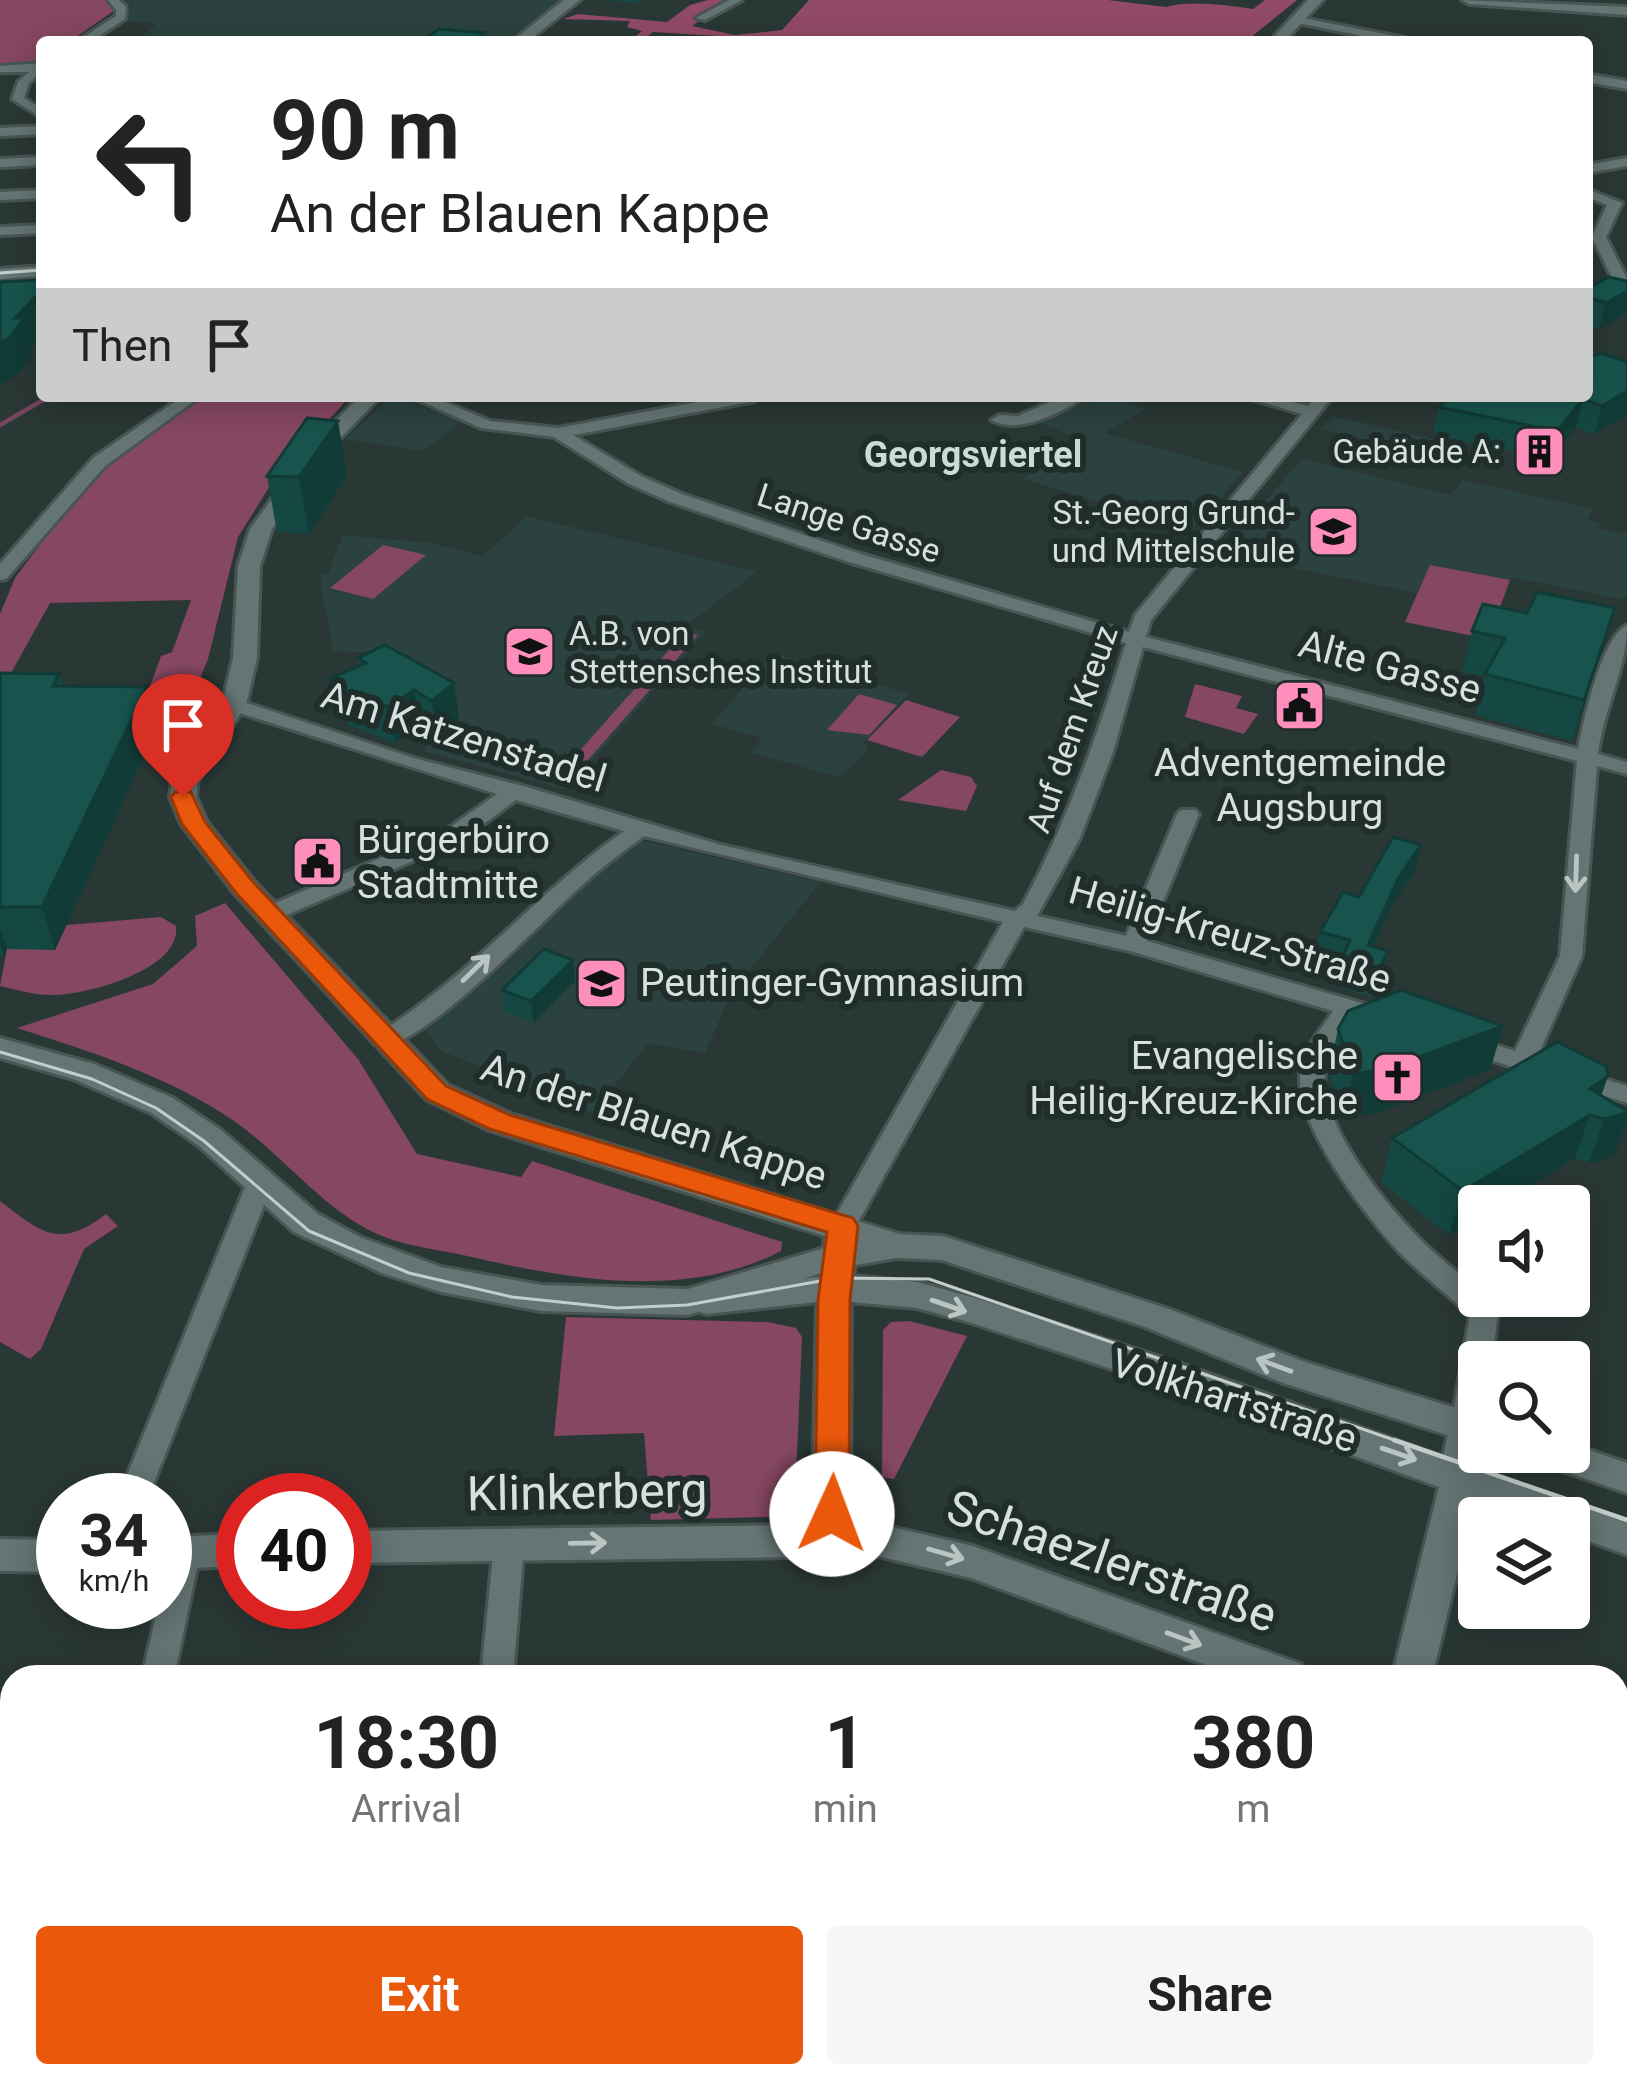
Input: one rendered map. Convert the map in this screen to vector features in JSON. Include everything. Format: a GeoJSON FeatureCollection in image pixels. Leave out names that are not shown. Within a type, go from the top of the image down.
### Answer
{"type":"FeatureCollection","features":[{"type":"Feature","properties":{"kind":"street"},"geometry":{"type":"LineString","coordinates":[[91,36],[121,17],[122,9],[112,0]]}},
{"type":"Feature","properties":{"kind":"street"},"geometry":{"type":"LineString","coordinates":[[526,36],[573,0]]}},
{"type":"Feature","properties":{"kind":"street"},"geometry":{"type":"LineString","coordinates":[[701,18],[737,0]]}},
{"type":"Feature","properties":{"kind":"street"},"geometry":{"type":"LineString","coordinates":[[1282,36],[1316,0]]}},
{"type":"Feature","properties":{"kind":"street"},"geometry":{"type":"LineString","coordinates":[[1468,0],[1627,11]]}},
{"type":"Feature","properties":{"kind":"street"},"geometry":{"type":"LineString","coordinates":[[1297,20],[1379,36]]}},
{"type":"Feature","properties":{"kind":"street"},"geometry":{"type":"LineString","coordinates":[[0,69],[36,70]]}},
{"type":"Feature","properties":{"kind":"street"},"geometry":{"type":"LineString","coordinates":[[1593,79],[1627,86]]}},
{"type":"Feature","properties":{"kind":"street"},"geometry":{"type":"LineString","coordinates":[[0,103],[34,108]]}},
{"type":"Feature","properties":{"kind":"street"},"geometry":{"type":"LineString","coordinates":[[0,132],[36,130]]}},
{"type":"Feature","properties":{"kind":"street"},"geometry":{"type":"LineString","coordinates":[[0,163],[36,161]]}},
{"type":"Feature","properties":{"kind":"street"},"geometry":{"type":"LineString","coordinates":[[1593,168],[1627,162]]}},
{"type":"Feature","properties":{"kind":"street"},"geometry":{"type":"LineString","coordinates":[[0,196],[36,194]]}},
{"type":"Feature","properties":{"kind":"street"},"geometry":{"type":"LineString","coordinates":[[1593,195],[1615,203],[1599,229],[1615,271]]}},
{"type":"Feature","properties":{"kind":"street"},"geometry":{"type":"LineString","coordinates":[[0,231],[36,229]]}},
{"type":"Feature","properties":{"kind":"street"},"geometry":{"type":"LineString","coordinates":[[1593,261],[1615,271]]}},
{"type":"Feature","properties":{"kind":"street"},"geometry":{"type":"LineString","coordinates":[[0,274],[36,271]]}},
{"type":"Feature","properties":{"kind":"street"},"geometry":{"type":"LineString","coordinates":[[1593,297],[1615,271]]}},
{"type":"Feature","properties":{"kind":"street"},"geometry":{"type":"LineString","coordinates":[[1,571],[99,462],[184,402]]}},
{"type":"Feature","properties":{"kind":"street"},"geometry":{"type":"LineString","coordinates":[[234,705],[245,658],[250,566],[261,529],[314,454],[365,402]]}},
{"type":"Feature","properties":{"kind":"street"},"geometry":{"type":"LineString","coordinates":[[432,402],[487,424],[558,433],[723,402]]}},
{"type":"Feature","properties":{"kind":"street"},"geometry":{"type":"LineString","coordinates":[[999,420],[1020,421],[1063,402]]}},
{"type":"Feature","properties":{"kind":"street","name":"Auf dem Kreuz"},"geometry":{"type":"LineString","coordinates":[[838,1258],[1017,916],[1032,908],[1069,838],[1103,752],[1142,620],[1319,404]]}},
{"type":"Feature","properties":{"kind":"street","name":"Lange Gasse"},"geometry":{"type":"LineString","coordinates":[[558,433],[635,480],[686,502],[855,558],[1135,639]]}},
{"type":"Feature","properties":{"kind":"street"},"geometry":{"type":"LineString","coordinates":[[1522,1061],[1571,956],[1587,758],[1609,670],[1627,631]]}},
{"type":"Feature","properties":{"kind":"street","name":"Alte Gasse"},"geometry":{"type":"LineString","coordinates":[[1135,639],[1627,768]]}},
{"type":"Feature","properties":{"kind":"street","name":"Am Katzenstadel"},"geometry":{"type":"LineString","coordinates":[[234,705],[410,763],[752,859],[1017,916]]}},
{"type":"Feature","properties":{"kind":"street","name":"An der Blauen Kappe"},"geometry":{"type":"LineString","coordinates":[[234,705],[193,764],[183,797],[208,844],[436,1092],[838,1258]]}},
{"type":"Feature","properties":{"kind":"street"},"geometry":{"type":"LineString","coordinates":[[269,914],[454,835],[516,790]]}},
{"type":"Feature","properties":{"kind":"street"},"geometry":{"type":"LineString","coordinates":[[1134,945],[1188,814]]}},
{"type":"Feature","properties":{"kind":"street"},"geometry":{"type":"LineString","coordinates":[[385,1040],[422,1020],[553,894],[642,828]]}},
{"type":"Feature","properties":{"kind":"street","name":"Heilig-Kreuz-Straße"},"geometry":{"type":"LineString","coordinates":[[1017,916],[1347,1006],[1627,1095]]}},
{"type":"Feature","properties":{"kind":"street"},"geometry":{"type":"LineString","coordinates":[[1347,1006],[1316,1061],[1312,1074],[1316,1098],[1339,1150],[1412,1249],[1484,1311],[1483,1341]]}},
{"type":"Feature","properties":{"kind":"street"},"geometry":{"type":"LineString","coordinates":[[0,1048],[101,1077],[142,1095],[208,1136],[259,1185],[330,1237],[410,1268],[575,1301],[688,1302],[838,1258],[831,1539]]}},
{"type":"Feature","properties":{"kind":"street"},"geometry":{"type":"LineString","coordinates":[[143,1473],[259,1185]]}},
{"type":"Feature","properties":{"kind":"street","name":"Volkhartstraße"},"geometry":{"type":"LineString","coordinates":[[838,1258],[897,1246],[943,1248],[1295,1372],[1458,1424]]}},
{"type":"Feature","properties":{"kind":"street","name":"Volkhartstraße"},"geometry":{"type":"LineString","coordinates":[[838,1258],[879,1289],[922,1296],[1462,1476],[1627,1540]]}},
{"type":"Feature","properties":{"kind":"street"},"geometry":{"type":"LineString","coordinates":[[1590,1466],[1627,1478]]}},
{"type":"Feature","properties":{"kind":"street"},"geometry":{"type":"LineString","coordinates":[[1415,1665],[1463,1473]]}},
{"type":"Feature","properties":{"kind":"street","name":"Klinkerberg"},"geometry":{"type":"LineString","coordinates":[[372,1547],[831,1539]]}},
{"type":"Feature","properties":{"kind":"street","name":"Schaezlerstraße"},"geometry":{"type":"LineString","coordinates":[[831,1539],[921,1546],[1254,1665]]}},
{"type":"Feature","properties":{"kind":"street"},"geometry":{"type":"LineString","coordinates":[[498,1665],[508,1544]]}},
{"type":"Feature","properties":{"kind":"street"},"geometry":{"type":"LineString","coordinates":[[0,1555],[36,1556]]}},
{"type":"Feature","properties":{"kind":"street"},"geometry":{"type":"LineString","coordinates":[[160,1665],[165,1629]]}},
{"type":"Feature","properties":{"kind":"shaded area"},"geometry":{"type":"Polygon","coordinates":[[[0,0],[104,0],[118,8],[78,36],[36,36],[36,61],[0,67],[0,0]]]}},
{"type":"Feature","properties":{"kind":"shaded area"},"geometry":{"type":"Polygon","coordinates":[[[119,0],[563,0],[513,36],[143,35],[157,24],[121,20],[131,7],[119,0]]]}},
{"type":"Feature","properties":{"kind":"shaded area"},"geometry":{"type":"Polygon","coordinates":[[[733,0],[692,19],[699,21],[692,26],[735,35],[782,30],[809,0],[1108,0],[1253,9],[1265,0],[1297,0],[1252,36],[718,36],[653,32],[636,36],[642,31],[627,27],[630,21],[563,19],[578,14],[667,22],[690,5],[733,0]]]}},
{"type":"Feature","properties":{"kind":"shaded area"},"geometry":{"type":"Polygon","coordinates":[[[194,402],[345,402],[268,489],[238,537],[208,659],[185,715],[140,714],[161,656],[172,652],[191,600],[50,603],[0,693],[0,614],[15,578],[80,491],[125,449],[194,402]]]}},
{"type":"Feature","properties":{"kind":"shaded area"},"geometry":{"type":"Polygon","coordinates":[[[385,402],[406,402],[464,421],[421,451],[344,439],[385,402]]]}},
{"type":"Feature","properties":{"kind":"shaded area"},"geometry":{"type":"Polygon","coordinates":[[[1075,402],[1126,402],[1146,409],[1105,433],[1243,472],[1191,530],[1023,479],[1080,438],[1033,421],[1075,402]]]}},
{"type":"Feature","properties":{"kind":"shaded area"},"geometry":{"type":"Polygon","coordinates":[[[1332,416],[1434,439],[1424,453],[1321,429],[1332,416]]]}},
{"type":"Feature","properties":{"kind":"shaded area"},"geometry":{"type":"Polygon","coordinates":[[[1302,459],[1451,495],[1463,480],[1593,509],[1588,520],[1600,523],[1599,529],[1627,534],[1627,594],[1624,600],[1511,577],[1488,639],[1405,622],[1417,593],[1220,553],[1302,459]]]}},
{"type":"Feature","properties":{"kind":"shaded area","name":"A.B. von Stettensches Institut"},"geometry":{"type":"Polygon","coordinates":[[[527,516],[757,572],[686,625],[705,632],[567,790],[423,751],[435,736],[361,693],[412,668],[412,655],[333,651],[321,586],[321,574],[328,574],[343,535],[431,543],[483,556],[527,516]]]}},
{"type":"Feature","properties":{"kind":"shaded area"},"geometry":{"type":"Polygon","coordinates":[[[383,545],[426,555],[373,599],[330,588],[383,545]]]}},
{"type":"Feature","properties":{"kind":"shaded area"},"geometry":{"type":"Polygon","coordinates":[[[1430,565],[1510,580],[1488,639],[1405,622],[1430,565]]]}},
{"type":"Feature","properties":{"kind":"shaded area"},"geometry":{"type":"Polygon","coordinates":[[[685,632],[698,635],[566,785],[552,782],[685,632]]]}},
{"type":"Feature","properties":{"kind":"shaded area"},"geometry":{"type":"Polygon","coordinates":[[[773,653],[909,694],[864,742],[869,749],[840,777],[751,753],[762,738],[712,724],[773,653]]]}},
{"type":"Feature","properties":{"kind":"shaded area"},"geometry":{"type":"Polygon","coordinates":[[[1195,684],[1242,696],[1236,708],[1258,714],[1244,734],[1185,717],[1195,684]]]}},
{"type":"Feature","properties":{"kind":"shaded area"},"geometry":{"type":"Polygon","coordinates":[[[859,694],[897,705],[869,735],[827,730],[859,694]]]}},
{"type":"Feature","properties":{"kind":"shaded area"},"geometry":{"type":"Polygon","coordinates":[[[906,700],[960,717],[922,757],[867,740],[906,700]]]}},
{"type":"Feature","properties":{"kind":"shaded area"},"geometry":{"type":"Polygon","coordinates":[[[941,770],[971,777],[977,786],[966,811],[898,800],[941,770]]]}},
{"type":"Feature","properties":{"kind":"shaded area","name":"Peutinger-Gymnasium"},"geometry":{"type":"Polygon","coordinates":[[[644,841],[821,882],[733,990],[705,1053],[648,1043],[608,1094],[623,1101],[609,1120],[442,1051],[422,1027],[631,843],[644,841]]]}},
{"type":"Feature","properties":{"kind":"shaded area"},"geometry":{"type":"Polygon","coordinates":[[[225,903],[358,1059],[417,1154],[521,1177],[532,1161],[782,1242],[781,1251],[706,1276],[626,1281],[545,1272],[397,1241],[345,1216],[253,1135],[209,1105],[129,1067],[17,1028],[153,984],[197,946],[195,916],[225,903]]]}},
{"type":"Feature","properties":{"kind":"shaded area"},"geometry":{"type":"Polygon","coordinates":[[[161,917],[176,926],[174,941],[164,955],[131,976],[56,995],[0,986],[7,949],[67,925],[161,917]]]}},
{"type":"Feature","properties":{"kind":"shaded area"},"geometry":{"type":"Polygon","coordinates":[[[0,1201],[51,1233],[76,1232],[106,1214],[118,1226],[84,1249],[41,1349],[30,1359],[0,1342],[0,1201]]]}},
{"type":"Feature","properties":{"kind":"shaded area"},"geometry":{"type":"Polygon","coordinates":[[[566,1317],[768,1322],[796,1328],[802,1337],[795,1503],[783,1514],[766,1517],[651,1520],[644,1433],[554,1436],[566,1317]]]}},
{"type":"Feature","properties":{"kind":"shaded area"},"geometry":{"type":"Polygon","coordinates":[[[909,1321],[967,1336],[894,1479],[882,1477],[883,1330],[891,1322],[909,1321]]]}},
{"type":"Feature","properties":{"kind":"building"},"geometry":{"type":"Polygon","coordinates":[[[439,29],[484,33],[480,36],[429,36],[439,29]]]}},
{"type":"Feature","properties":{"kind":"building"},"geometry":{"type":"Polygon","coordinates":[[[1609,277],[1627,281],[1627,291],[1606,303],[1593,299],[1593,286],[1609,277]]]}},
{"type":"Feature","properties":{"kind":"building"},"geometry":{"type":"Polygon","coordinates":[[[36,280],[36,296],[15,318],[24,318],[0,343],[0,282],[36,280]]]}},
{"type":"Feature","properties":{"kind":"building"},"geometry":{"type":"Polygon","coordinates":[[[1601,353],[1627,362],[1627,391],[1602,406],[1591,402],[1593,356],[1601,353]]]}},
{"type":"Feature","properties":{"kind":"building"},"geometry":{"type":"Polygon","coordinates":[[[1444,402],[1581,402],[1557,431],[1439,407],[1444,402]]]}},
{"type":"Feature","properties":{"kind":"building"},"geometry":{"type":"Polygon","coordinates":[[[307,418],[338,421],[299,477],[267,476],[307,418]]]}},
{"type":"Feature","properties":{"kind":"building"},"geometry":{"type":"Polygon","coordinates":[[[1537,592],[1615,608],[1584,700],[1485,674],[1505,638],[1472,631],[1483,604],[1527,613],[1537,592]]]}},
{"type":"Feature","properties":{"kind":"building"},"geometry":{"type":"Polygon","coordinates":[[[385,645],[454,683],[432,701],[414,690],[389,707],[341,690],[345,688],[328,679],[366,663],[358,658],[385,645]]]}},
{"type":"Feature","properties":{"kind":"building"},"geometry":{"type":"Polygon","coordinates":[[[0,673],[59,674],[53,686],[147,687],[42,907],[0,907],[0,673]]]}},
{"type":"Feature","properties":{"kind":"building"},"geometry":{"type":"Polygon","coordinates":[[[1393,837],[1421,845],[1399,877],[1368,945],[1388,951],[1379,969],[1342,958],[1350,940],[1320,932],[1343,892],[1359,897],[1393,837]]]}},
{"type":"Feature","properties":{"kind":"building"},"geometry":{"type":"Polygon","coordinates":[[[544,949],[573,960],[531,1001],[502,990],[544,949]]]}},
{"type":"Feature","properties":{"kind":"building"},"geometry":{"type":"Polygon","coordinates":[[[1401,990],[1503,1026],[1386,1069],[1353,1074],[1338,1029],[1348,1011],[1401,990]]]}},
{"type":"Feature","properties":{"kind":"building"},"geometry":{"type":"Polygon","coordinates":[[[1557,1042],[1606,1066],[1608,1076],[1590,1089],[1627,1111],[1604,1119],[1590,1115],[1473,1185],[1458,1187],[1392,1138],[1557,1042]]]}},
{"type":"Feature","properties":{"kind":"waterway"},"geometry":{"type":"LineString","coordinates":[[0,425],[40,402]]}},
{"type":"Feature","properties":{"kind":"tram line"},"geometry":{"type":"LineString","coordinates":[[0,273],[36,270]]}},
{"type":"Feature","properties":{"kind":"tram line"},"geometry":{"type":"LineString","coordinates":[[0,1052],[92,1079],[156,1108],[204,1141],[309,1231],[409,1273],[512,1297],[617,1308],[687,1305],[837,1278],[929,1279],[1403,1443]]}},
{"type":"Feature","properties":{"kind":"tram line"},"geometry":{"type":"LineString","coordinates":[[1394,1440],[1627,1520]]}},
{"type":"Feature","properties":{"kind":"place","name":"Gebäude A:"},"geometry":{"type":"Point","coordinates":[1540,451]}},
{"type":"Feature","properties":{"kind":"place","name":"St.-Georg Grund- und Mittelschule"},"geometry":{"type":"Point","coordinates":[1334,531]}},
{"type":"Feature","properties":{"kind":"place","name":"A.B. von Stettensches Institut"},"geometry":{"type":"Point","coordinates":[530,652]}},
{"type":"Feature","properties":{"kind":"place","name":"Adventgemeinde Augsburg"},"geometry":{"type":"Point","coordinates":[1300,706]}},
{"type":"Feature","properties":{"kind":"place","name":"Bürgerbüro Stadtmitte"},"geometry":{"type":"Point","coordinates":[318,862]}},
{"type":"Feature","properties":{"kind":"place","name":"Peutinger-Gymnasium"},"geometry":{"type":"Point","coordinates":[601,983]}},
{"type":"Feature","properties":{"kind":"place","name":"Evangelische Heilig-Kreuz-Kirche"},"geometry":{"type":"Point","coordinates":[1397,1078]}},
{"type":"Feature","properties":{"kind":"district","name":"Georgsviertel"},"geometry":{"type":"Point","coordinates":[973,455]}},
{"type":"Feature","properties":{"kind":"route"},"geometry":{"type":"LineString","coordinates":[[183,797],[194,824],[245,888],[436,1092],[500,1122],[843,1226],[837,1239],[834,1300],[832,1514]]}}]}
